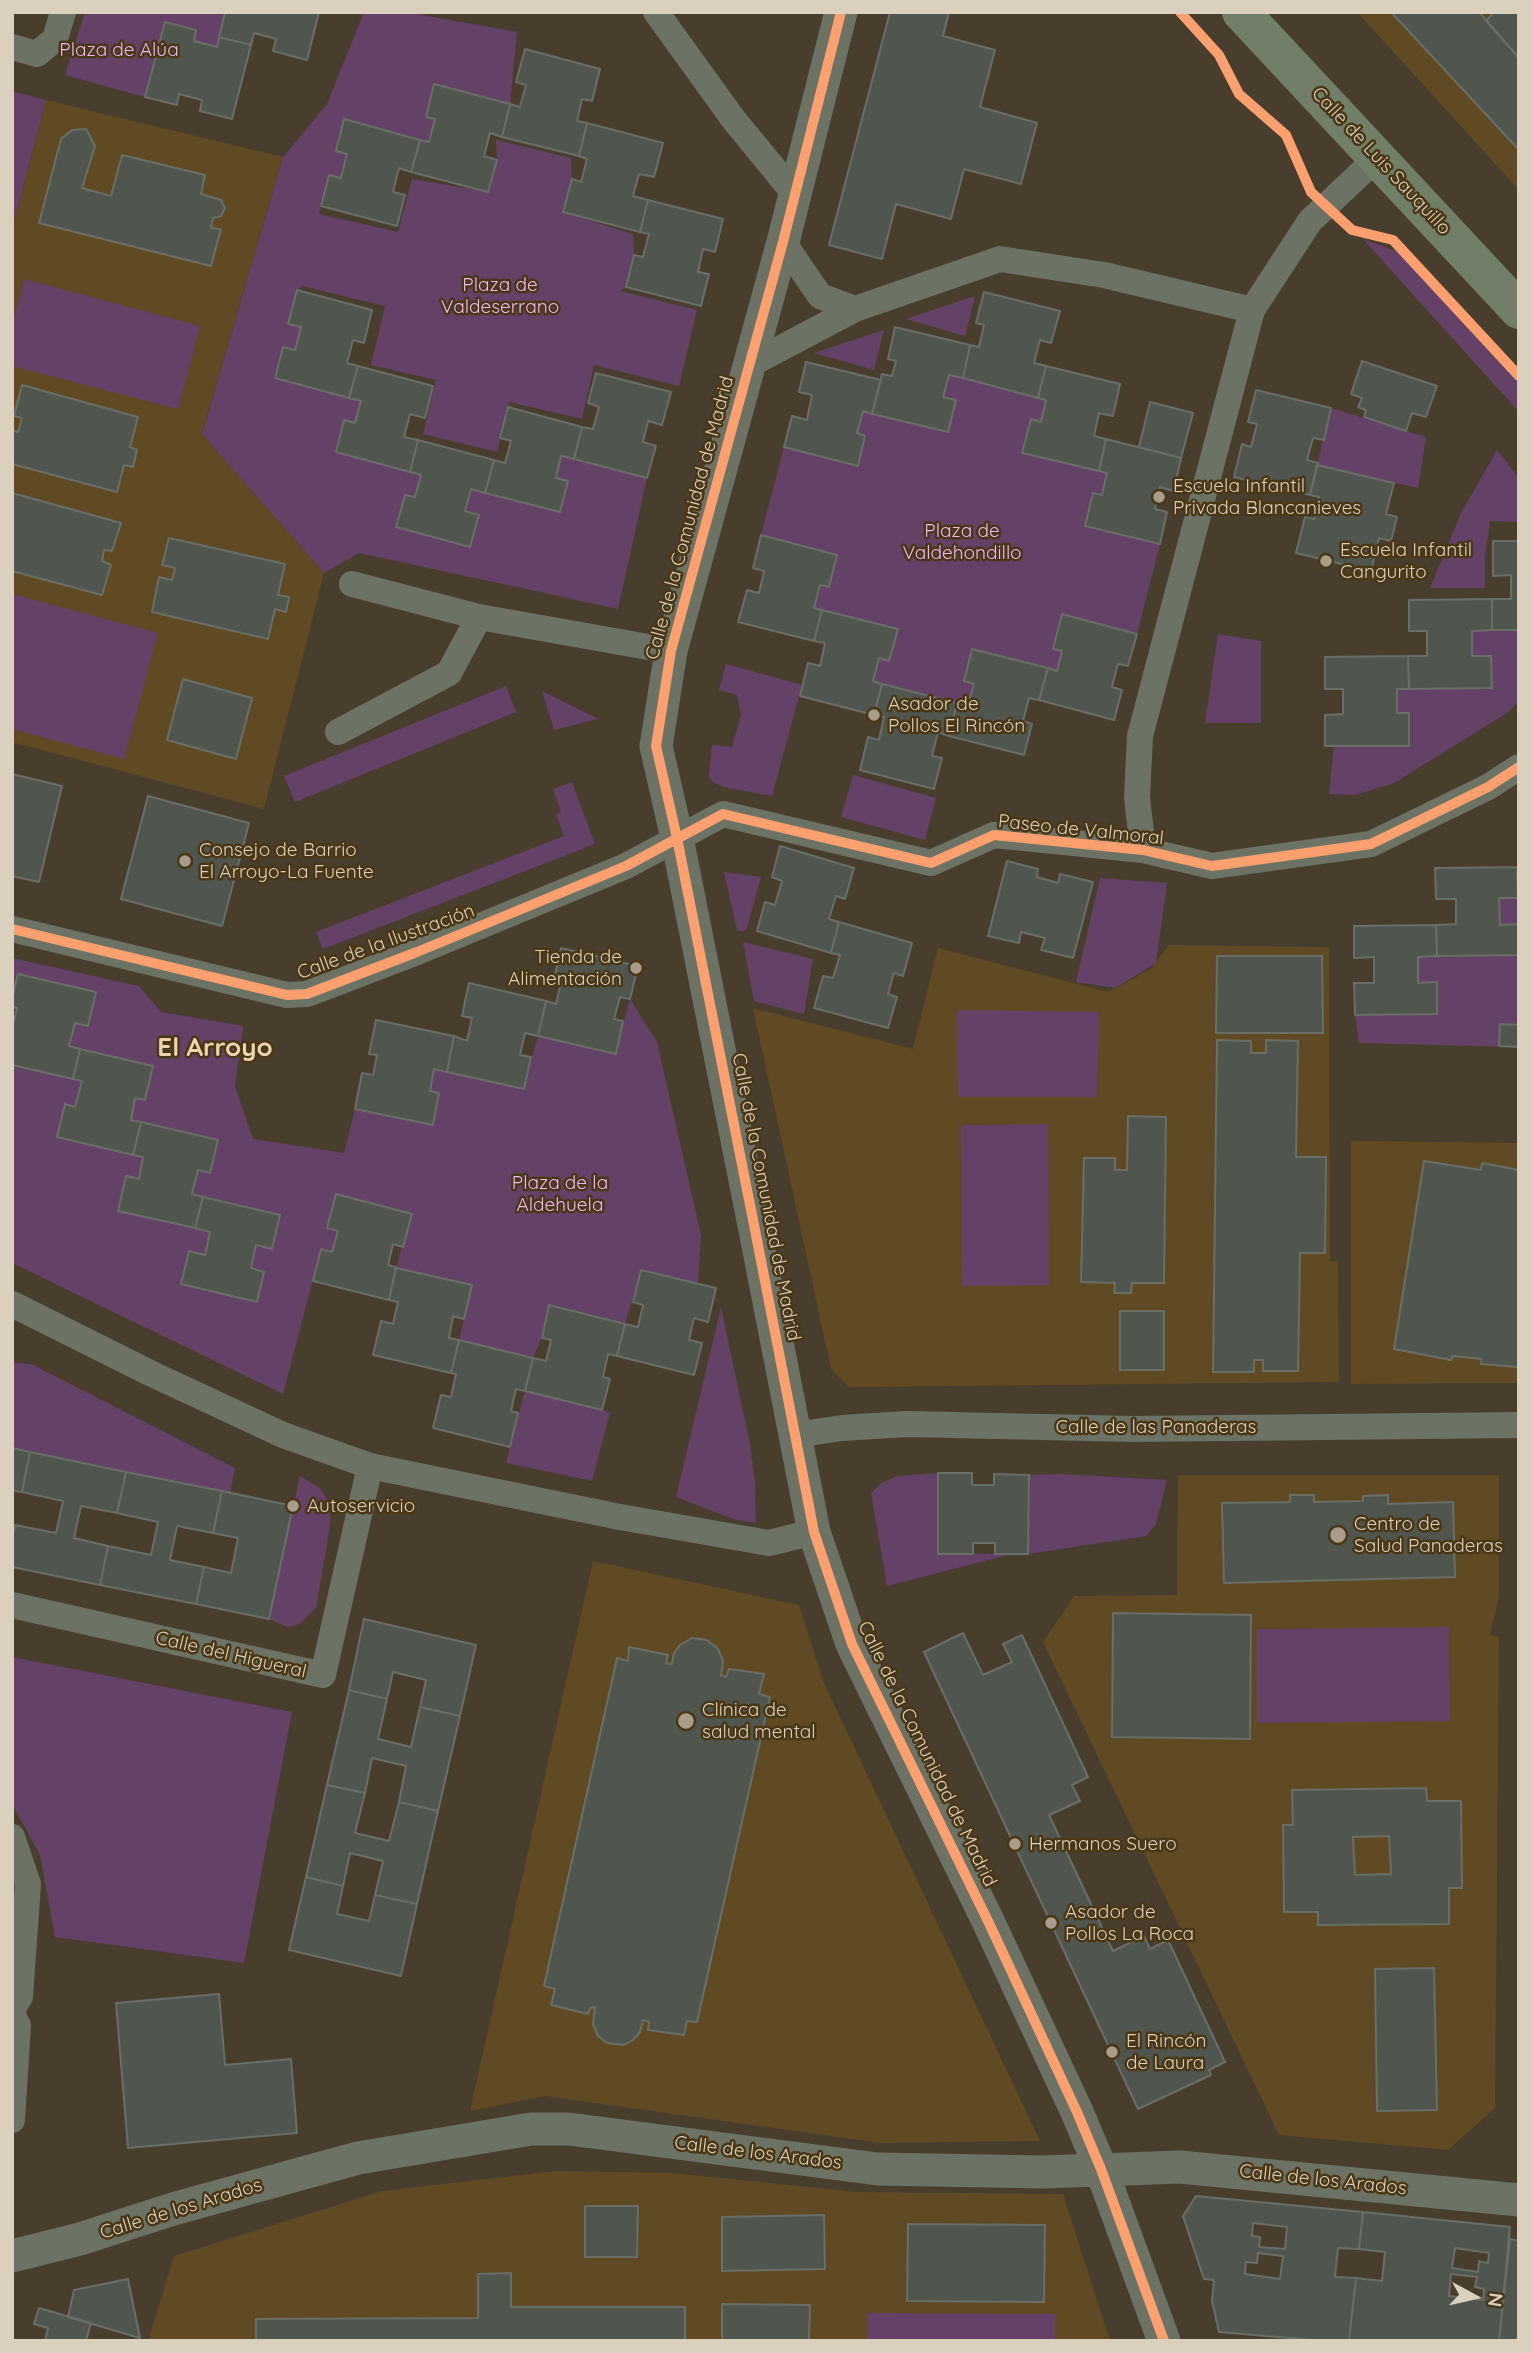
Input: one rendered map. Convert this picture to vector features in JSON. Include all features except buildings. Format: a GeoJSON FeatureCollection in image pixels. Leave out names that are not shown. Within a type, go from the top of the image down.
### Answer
{"type":"FeatureCollection","features":[{"type":"Feature","properties":{"kind":"main road","name":"Calle de Luis Sauquillo"},"geometry":{"type":"LineString","coordinates":[[1241,12],[1519,310]]}},
{"type":"Feature","properties":{"kind":"street"},"geometry":{"type":"LineString","coordinates":[[12,47],[37,54],[55,39],[63,12]]}},
{"type":"Feature","properties":{"kind":"street"},"geometry":{"type":"LineString","coordinates":[[656,12],[734,120],[794,193]]}},
{"type":"Feature","properties":{"kind":"street","name":"Calle de la Comunidad de Madrid"},"geometry":{"type":"LineString","coordinates":[[841,12],[783,242],[670,651],[656,746],[677,838],[814,1532],[852,1644],[988,1921],[1101,2169],[1164,2341]]}},
{"type":"Feature","properties":{"kind":"street"},"geometry":{"type":"LineString","coordinates":[[1143,850],[1137,798],[1140,736],[1252,310],[1310,221],[1378,157]]}},
{"type":"Feature","properties":{"kind":"street"},"geometry":{"type":"LineString","coordinates":[[783,242],[820,296],[855,309]]}},
{"type":"Feature","properties":{"kind":"street"},"geometry":{"type":"LineString","coordinates":[[749,365],[855,309],[1000,260],[1104,275],[1252,310]]}},
{"type":"Feature","properties":{"kind":"street"},"geometry":{"type":"LineString","coordinates":[[352,584],[479,617],[670,651]]}},
{"type":"Feature","properties":{"kind":"street"},"geometry":{"type":"LineString","coordinates":[[338,732],[449,673],[479,617]]}},
{"type":"Feature","properties":{"kind":"street","name":"Paseo de Valmoral"},"geometry":{"type":"LineString","coordinates":[[677,838],[723,814],[931,863],[995,835],[1143,850],[1212,866],[1371,844],[1488,787],[1519,767]]}},
{"type":"Feature","properties":{"kind":"street","name":"Calle de la Ilustración"},"geometry":{"type":"LineString","coordinates":[[12,929],[287,995],[307,994],[626,866],[677,838]]}},
{"type":"Feature","properties":{"kind":"street"},"geometry":{"type":"LineString","coordinates":[[19,1312],[283,1435],[370,1465],[620,1517],[769,1543],[814,1532]]}},
{"type":"Feature","properties":{"kind":"street","name":"Calle de las Panaderas"},"geometry":{"type":"LineString","coordinates":[[795,1435],[842,1428],[907,1424],[1133,1429],[1519,1425]]}},
{"type":"Feature","properties":{"kind":"street","name":"Calle del Higueral"},"geometry":{"type":"LineString","coordinates":[[12,1605],[323,1675],[370,1465]]}},
{"type":"Feature","properties":{"kind":"street"},"geometry":{"type":"LineString","coordinates":[[12,1837],[28,1884],[20,1997],[12,2011],[18,2025],[12,2120]]}},
{"type":"Feature","properties":{"kind":"street","name":"Calle de los Arados"},"geometry":{"type":"LineString","coordinates":[[12,2256],[80,2239],[173,2209],[358,2158],[531,2129],[569,2129],[878,2169],[1033,2172],[1180,2167],[1519,2200]]}},
{"type":"Feature","properties":{"kind":"shaded area"},"geometry":{"type":"Polygon","coordinates":[[[1357,12],[1519,12],[1519,190],[1357,12]]]}},
{"type":"Feature","properties":{"kind":"shaded area"},"geometry":{"type":"Polygon","coordinates":[[[46,100],[283,157],[202,433],[324,573],[264,809],[12,742],[12,229],[46,100]]]}},
{"type":"Feature","properties":{"kind":"shaded area"},"geometry":{"type":"Polygon","coordinates":[[[1169,945],[1329,947],[1330,1261],[1338,1262],[1339,1382],[849,1387],[831,1369],[753,1008],[913,1049],[938,948],[1108,992],[1151,969],[1169,945]]]}},
{"type":"Feature","properties":{"kind":"shaded area"},"geometry":{"type":"Polygon","coordinates":[[[1351,1141],[1519,1143],[1519,1383],[1351,1384],[1351,1141]]]}},
{"type":"Feature","properties":{"kind":"shaded area"},"geometry":{"type":"Polygon","coordinates":[[[1178,1475],[1499,1475],[1499,1596],[1490,1635],[1499,1637],[1495,2108],[1448,2150],[1279,2135],[1043,1642],[1074,1596],[1177,1595],[1178,1475]]]}},
{"type":"Feature","properties":{"kind":"shaded area"},"geometry":{"type":"Polygon","coordinates":[[[593,1561],[799,1605],[823,1681],[1040,2141],[880,2143],[545,2096],[470,2111],[593,1561]]]}},
{"type":"Feature","properties":{"kind":"shaded area"},"geometry":{"type":"Polygon","coordinates":[[[556,2171],[672,2173],[857,2192],[1063,2194],[1110,2341],[148,2341],[174,2256],[382,2191],[556,2171]]]}},
{"type":"Feature","properties":{"kind":"green space","name":"Plaza de Alúa"},"geometry":{"type":"Polygon","coordinates":[[[85,12],[225,12],[217,47],[194,41],[196,29],[165,22],[145,97],[65,75],[85,12]]]}},
{"type":"Feature","properties":{"kind":"green space","name":"Plaza de Valdeserrano"},"geometry":{"type":"Polygon","coordinates":[[[364,12],[405,12],[517,32],[510,104],[435,84],[426,116],[435,119],[429,142],[344,120],[336,151],[347,154],[341,178],[329,175],[319,214],[398,232],[412,179],[488,192],[497,160],[496,140],[571,158],[572,179],[563,212],[633,234],[634,255],[626,287],[620,291],[697,310],[679,386],[594,365],[582,419],[509,402],[497,452],[423,434],[436,380],[371,365],[385,306],[302,286],[297,290],[289,323],[301,327],[295,350],[283,347],[275,378],[361,401],[355,423],[344,421],[336,452],[421,475],[415,497],[405,495],[397,527],[470,547],[478,515],[465,511],[471,489],[560,512],[568,481],[556,478],[561,456],[647,478],[618,609],[359,553],[324,573],[202,434],[283,157],[327,104],[364,12]]]}},
{"type":"Feature","properties":{"kind":"green space"},"geometry":{"type":"Polygon","coordinates":[[[12,91],[46,100],[12,229],[12,91]]]}},
{"type":"Feature","properties":{"kind":"green space"},"geometry":{"type":"Polygon","coordinates":[[[1363,239],[1409,256],[1519,373],[1519,412],[1363,239]]]}},
{"type":"Feature","properties":{"kind":"green space"},"geometry":{"type":"Polygon","coordinates":[[[24,279],[200,326],[178,409],[12,366],[12,325],[24,279]]]}},
{"type":"Feature","properties":{"kind":"green space"},"geometry":{"type":"Polygon","coordinates":[[[975,296],[965,336],[906,319],[975,296]]]}},
{"type":"Feature","properties":{"kind":"green space"},"geometry":{"type":"Polygon","coordinates":[[[884,330],[874,370],[814,353],[884,330]]]}},
{"type":"Feature","properties":{"kind":"green space","name":"Plaza de Valdehondillo"},"geometry":{"type":"Polygon","coordinates":[[[949,375],[1046,400],[1041,422],[1031,420],[1023,453],[1107,473],[1102,495],[1093,494],[1085,526],[1160,544],[1137,634],[1062,614],[1053,648],[1062,651],[1057,671],[972,649],[964,681],[974,684],[968,705],[873,681],[879,658],[889,661],[897,629],[814,608],[820,585],[829,586],[837,555],[761,535],[784,447],[858,466],[865,436],[857,433],[863,411],[956,400],[943,397],[949,375]]]}},
{"type":"Feature","properties":{"kind":"green space"},"geometry":{"type":"Polygon","coordinates":[[[1331,408],[1426,437],[1418,488],[1317,465],[1331,408]]]}},
{"type":"Feature","properties":{"kind":"green space"},"geometry":{"type":"Polygon","coordinates":[[[1497,450],[1519,478],[1519,522],[1490,521],[1485,557],[1485,588],[1430,588],[1461,513],[1497,450]]]}},
{"type":"Feature","properties":{"kind":"green space"},"geometry":{"type":"Polygon","coordinates":[[[12,594],[158,633],[124,759],[12,729],[12,594]]]}},
{"type":"Feature","properties":{"kind":"green space"},"geometry":{"type":"Polygon","coordinates":[[[1519,630],[1519,701],[1507,713],[1394,783],[1355,795],[1329,794],[1334,746],[1409,746],[1409,714],[1397,713],[1397,689],[1491,688],[1491,656],[1472,656],[1472,631],[1519,630]]]}},
{"type":"Feature","properties":{"kind":"green space"},"geometry":{"type":"Polygon","coordinates":[[[1218,634],[1261,641],[1261,723],[1205,723],[1218,634]]]}},
{"type":"Feature","properties":{"kind":"green space"},"geometry":{"type":"Polygon","coordinates":[[[726,664],[802,685],[772,796],[723,787],[713,782],[709,776],[712,745],[732,747],[741,715],[737,695],[719,690],[726,664]]]}},
{"type":"Feature","properties":{"kind":"green space"},"geometry":{"type":"Polygon","coordinates":[[[506,686],[516,712],[295,802],[284,776],[506,686]]]}},
{"type":"Feature","properties":{"kind":"green space"},"geometry":{"type":"Polygon","coordinates":[[[542,691],[598,719],[554,730],[542,691]]]}},
{"type":"Feature","properties":{"kind":"green space"},"geometry":{"type":"Polygon","coordinates":[[[853,775],[936,798],[925,840],[841,817],[853,775]]]}},
{"type":"Feature","properties":{"kind":"green space"},"geometry":{"type":"Polygon","coordinates":[[[572,782],[595,844],[323,949],[316,932],[564,836],[556,814],[561,812],[553,789],[572,782]]]}},
{"type":"Feature","properties":{"kind":"green space"},"geometry":{"type":"Polygon","coordinates":[[[724,872],[761,877],[747,928],[743,932],[737,930],[724,872]]]}},
{"type":"Feature","properties":{"kind":"green space"},"geometry":{"type":"Polygon","coordinates":[[[1100,878],[1167,883],[1156,963],[1115,988],[1076,982],[1100,878]]]}},
{"type":"Feature","properties":{"kind":"green space"},"geometry":{"type":"Polygon","coordinates":[[[1499,898],[1519,898],[1519,1047],[1359,1043],[1355,1015],[1437,1013],[1437,983],[1418,983],[1418,957],[1518,955],[1518,924],[1500,925],[1499,898]]]}},
{"type":"Feature","properties":{"kind":"green space"},"geometry":{"type":"Polygon","coordinates":[[[743,942],[813,959],[804,1014],[754,1001],[743,942]]]}},
{"type":"Feature","properties":{"kind":"green space","name":"Plaza de la Aldehuela"},"geometry":{"type":"Polygon","coordinates":[[[12,958],[139,986],[161,1012],[243,1026],[235,1086],[253,1139],[344,1153],[355,1109],[433,1125],[439,1093],[430,1091],[434,1069],[523,1089],[538,1036],[615,1053],[630,999],[657,1042],[701,1235],[698,1283],[641,1270],[625,1324],[550,1305],[542,1337],[533,1358],[459,1340],[472,1285],[396,1268],[411,1214],[336,1195],[327,1228],[338,1231],[332,1252],[321,1249],[283,1394],[12,1263],[12,1065],[82,1081],[75,1107],[66,1104],[58,1137],[143,1157],[139,1179],[126,1176],[118,1211],[210,1232],[205,1255],[189,1251],[181,1284],[257,1302],[264,1272],[251,1268],[256,1245],[280,1215],[192,1194],[198,1170],[210,1172],[218,1140],[131,1120],[135,1098],[145,1100],[153,1066],[69,1046],[75,1023],[88,1026],[95,992],[18,974],[12,999],[12,958]]]}},
{"type":"Feature","properties":{"kind":"green space"},"geometry":{"type":"Polygon","coordinates":[[[957,1010],[1099,1012],[1097,1097],[958,1097],[957,1010]]]}},
{"type":"Feature","properties":{"kind":"green space"},"geometry":{"type":"Polygon","coordinates":[[[1048,1124],[1049,1285],[962,1286],[961,1125],[1048,1124]]]}},
{"type":"Feature","properties":{"kind":"green space"},"geometry":{"type":"Polygon","coordinates":[[[721,1307],[750,1444],[756,1523],[736,1520],[676,1497],[721,1307]]]}},
{"type":"Feature","properties":{"kind":"green space"},"geometry":{"type":"Polygon","coordinates":[[[12,1362],[33,1365],[235,1468],[230,1493],[12,1448],[12,1362]]]}},
{"type":"Feature","properties":{"kind":"green space"},"geometry":{"type":"Polygon","coordinates":[[[525,1391],[610,1412],[592,1481],[506,1463],[525,1391]]]}},
{"type":"Feature","properties":{"kind":"green space"},"geometry":{"type":"Polygon","coordinates":[[[938,1473],[938,1553],[1011,1554],[887,1586],[871,1493],[881,1483],[898,1476],[938,1473]]]}},
{"type":"Feature","properties":{"kind":"green space"},"geometry":{"type":"Polygon","coordinates":[[[1029,1475],[1167,1480],[1156,1524],[1146,1536],[1028,1554],[1029,1475]]]}},
{"type":"Feature","properties":{"kind":"green space"},"geometry":{"type":"Polygon","coordinates":[[[300,1476],[320,1488],[331,1506],[329,1533],[316,1608],[300,1624],[288,1627],[269,1619],[300,1476]]]}},
{"type":"Feature","properties":{"kind":"green space"},"geometry":{"type":"Polygon","coordinates":[[[1449,1627],[1450,1721],[1257,1723],[1257,1629],[1449,1627]]]}},
{"type":"Feature","properties":{"kind":"green space"},"geometry":{"type":"Polygon","coordinates":[[[12,1657],[292,1712],[244,1963],[55,1937],[40,1855],[12,1804],[12,1657]]]}},
{"type":"Feature","properties":{"kind":"green space"},"geometry":{"type":"Polygon","coordinates":[[[867,2313],[1055,2314],[1055,2341],[867,2341],[867,2313]]]}},
{"type":"Feature","properties":{"kind":"cycle path"},"geometry":{"type":"LineString","coordinates":[[841,12],[783,242],[671,651],[656,746],[677,838],[814,1532],[852,1644],[988,1921],[1077,2112],[1101,2169],[1164,2341]]}},
{"type":"Feature","properties":{"kind":"cycle path"},"geometry":{"type":"LineString","coordinates":[[1180,12],[1219,55],[1239,94],[1286,135],[1311,192],[1352,230],[1393,240],[1519,376]]}},
{"type":"Feature","properties":{"kind":"cycle path"},"geometry":{"type":"LineString","coordinates":[[12,929],[287,995],[307,994],[626,866],[723,814],[931,863],[994,835],[1143,850],[1212,866],[1371,844],[1488,787],[1519,767]]}},
{"type":"Feature","properties":{"kind":"place","name":"Escuela Infantil Privada Blancanieves"},"geometry":{"type":"Point","coordinates":[1159,497]}},
{"type":"Feature","properties":{"kind":"place","name":"Escuela Infantil Cangurito"},"geometry":{"type":"Point","coordinates":[1326,561]}},
{"type":"Feature","properties":{"kind":"place","name":"Asador de Pollos El Rincón"},"geometry":{"type":"Point","coordinates":[874,715]}},
{"type":"Feature","properties":{"kind":"place","name":"Consejo de Barrio El Arroyo-La Fuente"},"geometry":{"type":"Point","coordinates":[185,861]}},
{"type":"Feature","properties":{"kind":"place","name":"Tienda de Alimentación"},"geometry":{"type":"Point","coordinates":[636,968]}},
{"type":"Feature","properties":{"kind":"place","name":"Autoservicio"},"geometry":{"type":"Point","coordinates":[293,1506]}},
{"type":"Feature","properties":{"kind":"place","name":"Centro de Salud Panaderas"},"geometry":{"type":"Point","coordinates":[1338,1535]}},
{"type":"Feature","properties":{"kind":"place","name":"Clínica de salud mental"},"geometry":{"type":"Point","coordinates":[686,1721]}},
{"type":"Feature","properties":{"kind":"place","name":"Hermanos Suero"},"geometry":{"type":"Point","coordinates":[1015,1844]}},
{"type":"Feature","properties":{"kind":"place","name":"Asador de Pollos La Roca"},"geometry":{"type":"Point","coordinates":[1051,1923]}},
{"type":"Feature","properties":{"kind":"place","name":"El Rincón de Laura"},"geometry":{"type":"Point","coordinates":[1112,2052]}},
{"type":"Feature","properties":{"kind":"district","name":"El Arroyo"},"geometry":{"type":"Point","coordinates":[215,1048]}}]}
